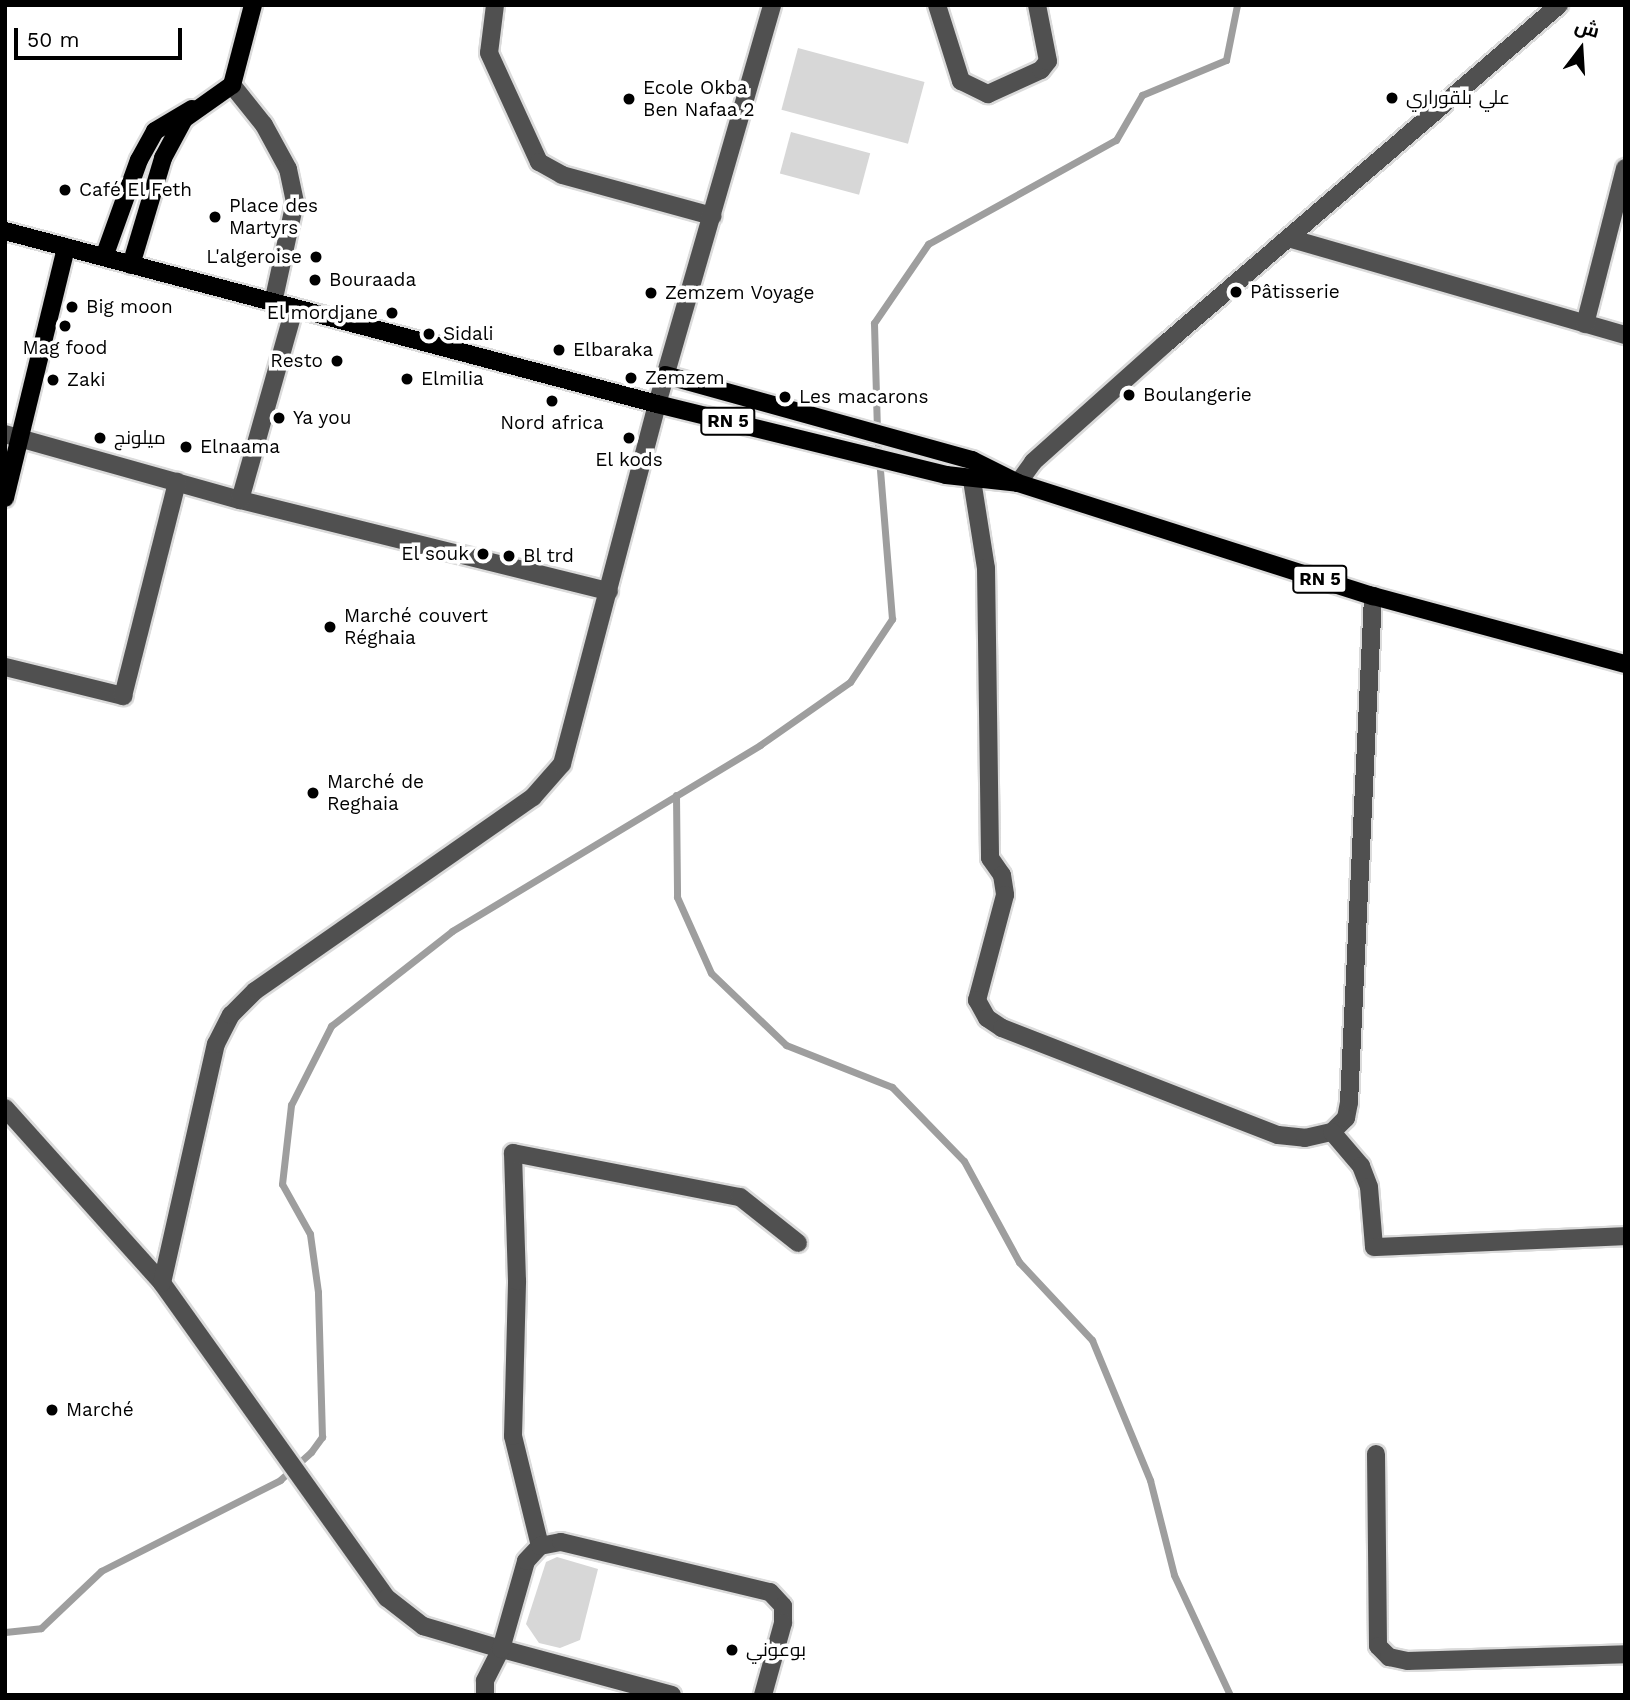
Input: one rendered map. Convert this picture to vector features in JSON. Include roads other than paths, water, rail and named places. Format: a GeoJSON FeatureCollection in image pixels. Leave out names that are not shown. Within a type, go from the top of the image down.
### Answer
{"type":"FeatureCollection","features":[{"type":"Feature","properties":{"kind":"main road"},"geometry":{"type":"LineString","coordinates":[[104,257],[139,160],[155,131],[232,85],[253,5]]}},
{"type":"Feature","properties":{"kind":"main road"},"geometry":{"type":"LineString","coordinates":[[131,265],[163,158],[184,119],[201,105]]}},
{"type":"Feature","properties":{"kind":"main road","name":"RN 5"},"geometry":{"type":"LineString","coordinates":[[5,231],[657,404],[923,470],[972,480],[1018,483]]}},
{"type":"Feature","properties":{"kind":"main road"},"geometry":{"type":"LineString","coordinates":[[5,498],[13,436],[66,247]]}},
{"type":"Feature","properties":{"kind":"main road","name":"RN 5"},"geometry":{"type":"LineString","coordinates":[[665,375],[931,448],[982,464],[1018,483],[1373,596],[1625,664]]}},
{"type":"Feature","properties":{"kind":"street"},"geometry":{"type":"LineString","coordinates":[[495,5],[489,52],[539,162],[562,175],[712,216]]}},
{"type":"Feature","properties":{"kind":"street"},"geometry":{"type":"LineString","coordinates":[[162,1283],[216,1044],[231,1015],[255,991],[533,796],[554,776],[568,751],[657,404],[772,5]]}},
{"type":"Feature","properties":{"kind":"street"},"geometry":{"type":"LineString","coordinates":[[937,5],[961,81],[988,94],[1041,70],[1048,61],[1037,5]]}},
{"type":"Feature","properties":{"kind":"street"},"geometry":{"type":"LineString","coordinates":[[1018,483],[1043,453],[1559,5]]}},
{"type":"Feature","properties":{"kind":"street"},"geometry":{"type":"LineString","coordinates":[[232,85],[264,125],[288,169],[295,202],[274,303]]}},
{"type":"Feature","properties":{"kind":"street"},"geometry":{"type":"LineString","coordinates":[[1585,324],[1625,168]]}},
{"type":"Feature","properties":{"kind":"street"},"geometry":{"type":"LineString","coordinates":[[1292,239],[1625,335]]}},
{"type":"Feature","properties":{"kind":"street"},"geometry":{"type":"LineString","coordinates":[[240,500],[294,309]]}},
{"type":"Feature","properties":{"kind":"street"},"geometry":{"type":"LineString","coordinates":[[13,436],[240,500],[609,591]]}},
{"type":"Feature","properties":{"kind":"street"},"geometry":{"type":"LineString","coordinates":[[972,480],[986,568],[990,859],[1002,875],[1005,895],[977,1000],[986,1018],[1278,1136],[1305,1138],[1332,1132],[1346,1118],[1349,1102],[1373,596]]}},
{"type":"Feature","properties":{"kind":"street"},"geometry":{"type":"LineString","coordinates":[[5,667],[123,695],[177,482]]}},
{"type":"Feature","properties":{"kind":"street"},"geometry":{"type":"LineString","coordinates":[[5,1108],[162,1283],[311,1491],[404,1615],[439,1632],[672,1695]]}},
{"type":"Feature","properties":{"kind":"street"},"geometry":{"type":"LineString","coordinates":[[1332,1132],[1361,1166],[1369,1187],[1374,1247],[1625,1236]]}},
{"type":"Feature","properties":{"kind":"street"},"geometry":{"type":"LineString","coordinates":[[540,1546],[513,1436],[517,1281],[513,1153],[740,1197],[798,1243]]}},
{"type":"Feature","properties":{"kind":"street"},"geometry":{"type":"LineString","coordinates":[[1376,1454],[1378,1646],[1389,1657],[1408,1661],[1625,1654]]}},
{"type":"Feature","properties":{"kind":"street"},"geometry":{"type":"LineString","coordinates":[[485,1695],[485,1681],[501,1649],[526,1560],[540,1546],[561,1542],[770,1592],[783,1606],[783,1623],[762,1695]]}},
{"type":"Feature","properties":{"kind":"waterway"},"geometry":{"type":"LineString","coordinates":[[5,1632],[41,1628],[101,1571],[280,1480],[311,1452],[322,1437],[318,1292],[310,1234],[282,1184],[291,1105],[331,1026],[452,931],[760,745],[850,682],[892,619],[877,431],[874,323],[928,244],[1116,140],[1142,95],[1226,60],[1237,5]]}},
{"type":"Feature","properties":{"kind":"waterway"},"geometry":{"type":"LineString","coordinates":[[676,795],[677,897],[711,973],[786,1045],[892,1087],[964,1161],[1019,1262],[1092,1340],[1150,1480],[1174,1575],[1230,1695]]}},
{"type":"Feature","properties":{"kind":"place","name":"علي بلقوراري"},"geometry":{"type":"Point","coordinates":[1392,98]}},
{"type":"Feature","properties":{"kind":"place","name":"Ecole Okba Ben Nafaa 2"},"geometry":{"type":"Point","coordinates":[629,99]}},
{"type":"Feature","properties":{"kind":"place","name":"Café El Feth"},"geometry":{"type":"Point","coordinates":[65,190]}},
{"type":"Feature","properties":{"kind":"place","name":"Place des Martyrs"},"geometry":{"type":"Point","coordinates":[215,217]}},
{"type":"Feature","properties":{"kind":"place","name":"L'algeroise"},"geometry":{"type":"Point","coordinates":[316,257]}},
{"type":"Feature","properties":{"kind":"place","name":"Bouraada"},"geometry":{"type":"Point","coordinates":[315,280]}},
{"type":"Feature","properties":{"kind":"place","name":"Pâtisserie"},"geometry":{"type":"Point","coordinates":[1236,292]}},
{"type":"Feature","properties":{"kind":"place","name":"Zemzem Voyage"},"geometry":{"type":"Point","coordinates":[651,293]}},
{"type":"Feature","properties":{"kind":"place","name":"Big moon"},"geometry":{"type":"Point","coordinates":[72,307]}},
{"type":"Feature","properties":{"kind":"place","name":"El mordjane"},"geometry":{"type":"Point","coordinates":[392,313]}},
{"type":"Feature","properties":{"kind":"place","name":"Mag food"},"geometry":{"type":"Point","coordinates":[65,326]}},
{"type":"Feature","properties":{"kind":"place","name":"Sidali"},"geometry":{"type":"Point","coordinates":[429,334]}},
{"type":"Feature","properties":{"kind":"place","name":"Elbaraka"},"geometry":{"type":"Point","coordinates":[559,350]}},
{"type":"Feature","properties":{"kind":"place","name":"Resto"},"geometry":{"type":"Point","coordinates":[337,361]}},
{"type":"Feature","properties":{"kind":"place","name":"Zemzem"},"geometry":{"type":"Point","coordinates":[631,378]}},
{"type":"Feature","properties":{"kind":"place","name":"Elmilia"},"geometry":{"type":"Point","coordinates":[407,379]}},
{"type":"Feature","properties":{"kind":"place","name":"Zaki"},"geometry":{"type":"Point","coordinates":[53,380]}},
{"type":"Feature","properties":{"kind":"place","name":"Boulangerie"},"geometry":{"type":"Point","coordinates":[1129,395]}},
{"type":"Feature","properties":{"kind":"place","name":"Les macarons"},"geometry":{"type":"Point","coordinates":[785,397]}},
{"type":"Feature","properties":{"kind":"place","name":"Nord africa"},"geometry":{"type":"Point","coordinates":[552,401]}},
{"type":"Feature","properties":{"kind":"place","name":"Ya you"},"geometry":{"type":"Point","coordinates":[279,418]}},
{"type":"Feature","properties":{"kind":"place","name":"ميلونج"},"geometry":{"type":"Point","coordinates":[100,438]}},
{"type":"Feature","properties":{"kind":"place","name":"El kods"},"geometry":{"type":"Point","coordinates":[629,438]}},
{"type":"Feature","properties":{"kind":"place","name":"Elnaama"},"geometry":{"type":"Point","coordinates":[186,447]}},
{"type":"Feature","properties":{"kind":"place","name":"El souk"},"geometry":{"type":"Point","coordinates":[483,554]}},
{"type":"Feature","properties":{"kind":"place","name":"Bl trd"},"geometry":{"type":"Point","coordinates":[509,556]}},
{"type":"Feature","properties":{"kind":"place","name":"Marché couvert Réghaia"},"geometry":{"type":"Point","coordinates":[330,627]}},
{"type":"Feature","properties":{"kind":"place","name":"Marché de Reghaia"},"geometry":{"type":"Point","coordinates":[313,793]}},
{"type":"Feature","properties":{"kind":"place","name":"Marché"},"geometry":{"type":"Point","coordinates":[52,1410]}},
{"type":"Feature","properties":{"kind":"place","name":"بوعوني"},"geometry":{"type":"Point","coordinates":[732,1650]}}]}
